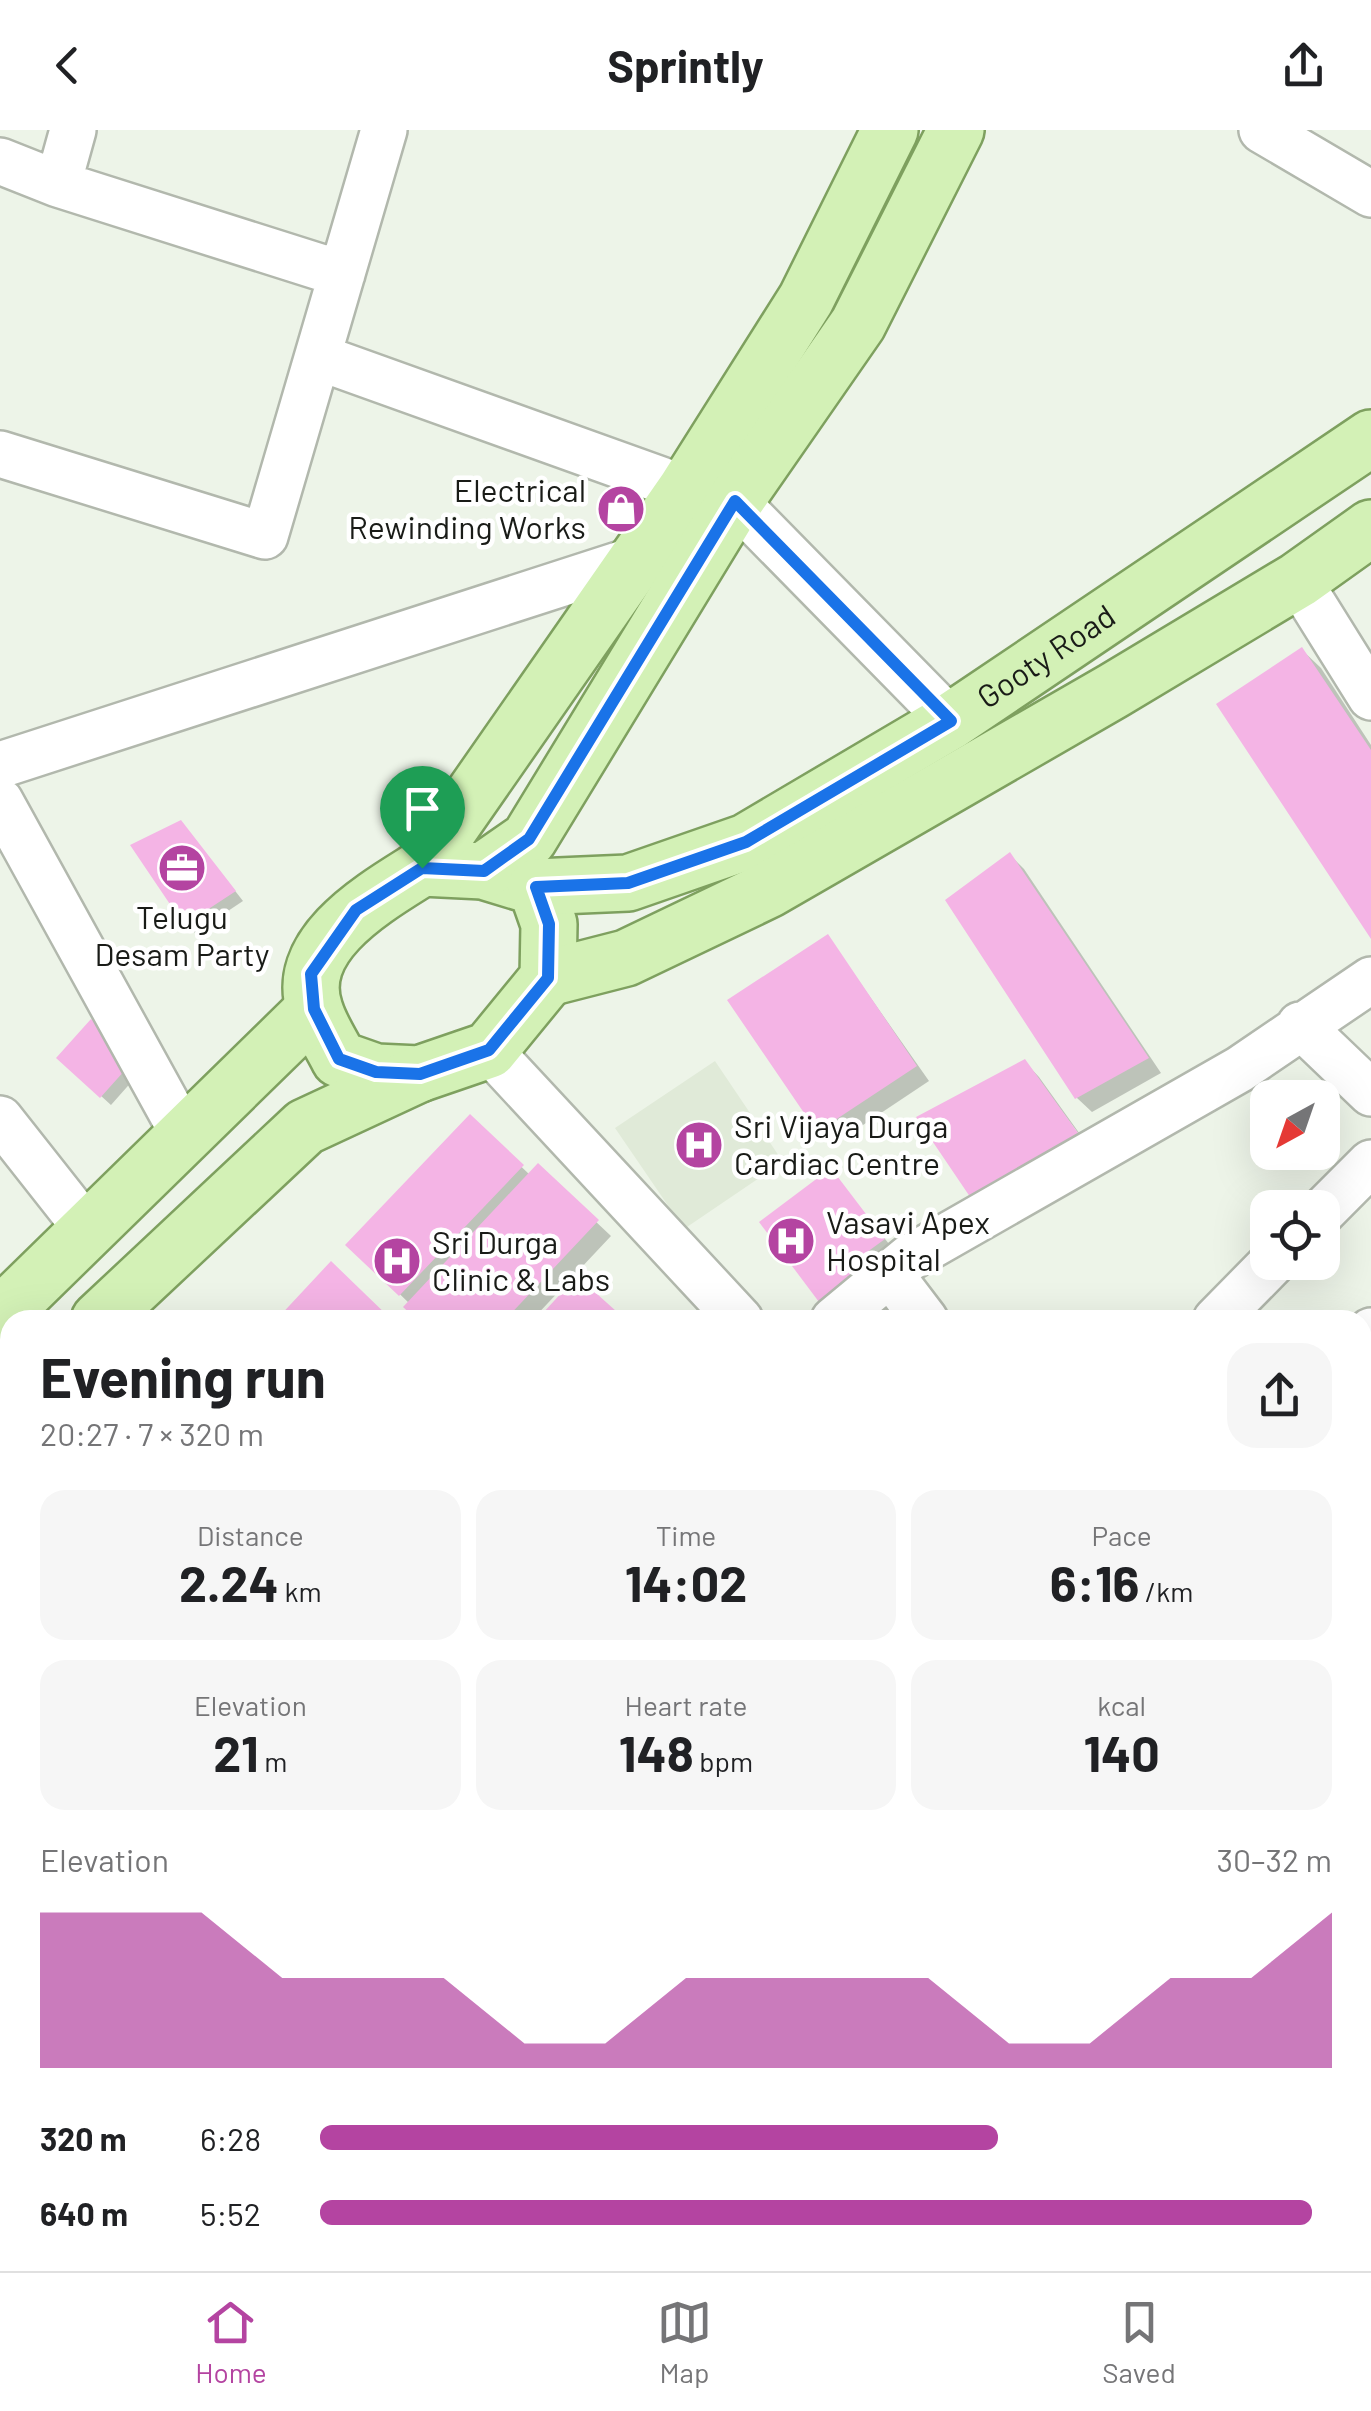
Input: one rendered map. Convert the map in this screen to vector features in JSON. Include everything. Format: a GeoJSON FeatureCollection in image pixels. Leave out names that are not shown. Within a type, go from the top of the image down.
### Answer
{"type":"FeatureCollection","features":[{"type":"Feature","properties":{"kind":"main road"},"geometry":{"type":"LineString","coordinates":[[484,871],[529,839],[710,495],[890,130]]}},
{"type":"Feature","properties":{"kind":"main road"},"geometry":{"type":"LineString","coordinates":[[420,1074],[376,1072],[339,1059],[314,1009],[311,974],[356,910],[422,868],[637,559],[710,495],[858,324],[956,130]]}},
{"type":"Feature","properties":{"kind":"main road","name":"Gooty Road"},"geometry":{"type":"LineString","coordinates":[[536,887],[628,883],[746,842],[951,721],[1371,438]]}},
{"type":"Feature","properties":{"kind":"main road","name":"Gooty Road"},"geometry":{"type":"LineString","coordinates":[[548,978],[626,958],[768,890],[958,783],[1298,580],[1371,528]]}},
{"type":"Feature","properties":{"kind":"main road"},"geometry":{"type":"LineString","coordinates":[[110,1310],[304,1127],[420,1074],[489,1050],[548,978],[549,924],[536,887],[484,871],[422,868]]}},
{"type":"Feature","properties":{"kind":"main road"},"geometry":{"type":"LineString","coordinates":[[7,1310],[90,1233],[314,1009]]}},
{"type":"Feature","properties":{"kind":"street"},"geometry":{"type":"LineString","coordinates":[[58,184],[73,130]]}},
{"type":"Feature","properties":{"kind":"street"},"geometry":{"type":"LineString","coordinates":[[0,454],[265,536],[384,130]]}},
{"type":"Feature","properties":{"kind":"street"},"geometry":{"type":"LineString","coordinates":[[1262,130],[1371,194]]}},
{"type":"Feature","properties":{"kind":"street"},"geometry":{"type":"LineString","coordinates":[[0,161],[58,184],[342,274]]}},
{"type":"Feature","properties":{"kind":"street"},"geometry":{"type":"LineString","coordinates":[[318,357],[710,495],[951,721]]}},
{"type":"Feature","properties":{"kind":"street"},"geometry":{"type":"LineString","coordinates":[[0,764],[637,559]]}},
{"type":"Feature","properties":{"kind":"street"},"geometry":{"type":"LineString","coordinates":[[1298,580],[1371,697]]}},
{"type":"Feature","properties":{"kind":"street"},"geometry":{"type":"LineString","coordinates":[[0,801],[185,1137]]}},
{"type":"Feature","properties":{"kind":"street"},"geometry":{"type":"LineString","coordinates":[[846,1310],[909,1258],[1240,1069],[1371,980]]}},
{"type":"Feature","properties":{"kind":"street"},"geometry":{"type":"LineString","coordinates":[[1300,1026],[1371,1093]]}},
{"type":"Feature","properties":{"kind":"street"},"geometry":{"type":"LineString","coordinates":[[489,1050],[722,1310]]}},
{"type":"Feature","properties":{"kind":"street"},"geometry":{"type":"LineString","coordinates":[[0,1119],[90,1233]]}},
{"type":"Feature","properties":{"kind":"street"},"geometry":{"type":"LineString","coordinates":[[1340,1194],[1371,1163]]}},
{"type":"Feature","properties":{"kind":"street"},"geometry":{"type":"LineString","coordinates":[[890,1274],[917,1310]]}},
{"type":"Feature","properties":{"kind":"street"},"geometry":{"type":"LineString","coordinates":[[1226,1310],[1255,1280]]}},
{"type":"Feature","properties":{"kind":"shaded area","name":"Sri Vijaya Durga Cardiac Centre"},"geometry":{"type":"Polygon","coordinates":[[[715,1061],[783,1162],[684,1229],[615,1128],[715,1061]]]}},
{"type":"Feature","properties":{"kind":"building"},"geometry":{"type":"Polygon","coordinates":[[[611,485],[657,504],[647,529],[601,510],[611,485]]]}},
{"type":"Feature","properties":{"kind":"building"},"geometry":{"type":"Polygon","coordinates":[[[1302,647],[1371,750],[1371,939],[1216,704],[1302,647]]]}},
{"type":"Feature","properties":{"kind":"building","name":"Telugu Desam Party"},"geometry":{"type":"Polygon","coordinates":[[[181,820],[236,891],[184,925],[130,845],[181,820]]]}},
{"type":"Feature","properties":{"kind":"building"},"geometry":{"type":"Polygon","coordinates":[[[1010,852],[1149,1058],[1075,1099],[945,900],[1010,852]]]}},
{"type":"Feature","properties":{"kind":"building"},"geometry":{"type":"Polygon","coordinates":[[[828,934],[917,1066],[817,1132],[727,1000],[828,934]]]}},
{"type":"Feature","properties":{"kind":"building"},"geometry":{"type":"Polygon","coordinates":[[[91,1019],[135,1059],[100,1098],[56,1058],[91,1019]]]}},
{"type":"Feature","properties":{"kind":"building"},"geometry":{"type":"Polygon","coordinates":[[[1025,1059],[1093,1154],[985,1219],[916,1117],[1025,1059]]]}},
{"type":"Feature","properties":{"kind":"building"},"geometry":{"type":"Polygon","coordinates":[[[470,1114],[524,1165],[399,1296],[345,1245],[470,1114]]]}},
{"type":"Feature","properties":{"kind":"building"},"geometry":{"type":"Polygon","coordinates":[[[538,1163],[599,1220],[514,1310],[403,1307],[538,1163]]]}},
{"type":"Feature","properties":{"kind":"building"},"geometry":{"type":"Polygon","coordinates":[[[831,1168],[885,1239],[852,1263],[865,1280],[825,1310],[759,1222],[831,1168]]]}},
{"type":"Feature","properties":{"kind":"building"},"geometry":{"type":"Polygon","coordinates":[[[331,1261],[382,1310],[285,1310],[331,1261]]]}},
{"type":"Feature","properties":{"kind":"building"},"geometry":{"type":"Polygon","coordinates":[[[577,1276],[615,1310],[546,1310],[577,1276]]]}},
{"type":"Feature","properties":{"kind":"place","name":"Electrical Rewinding Works"},"geometry":{"type":"Point","coordinates":[621,509]}},
{"type":"Feature","properties":{"kind":"place","name":"Telugu Desam Party"},"geometry":{"type":"Point","coordinates":[182,868]}},
{"type":"Feature","properties":{"kind":"place","name":"Sri Vijaya Durga Cardiac Centre"},"geometry":{"type":"Point","coordinates":[699,1145]}},
{"type":"Feature","properties":{"kind":"place","name":"Vasavi Apex Hospital"},"geometry":{"type":"Point","coordinates":[791,1241]}},
{"type":"Feature","properties":{"kind":"place","name":"Sri Durga Clinic & Labs"},"geometry":{"type":"Point","coordinates":[397,1261]}},
{"type":"Feature","properties":{"kind":"route"},"geometry":{"type":"LineString","coordinates":[[735,501],[951,721],[746,842],[628,883],[536,887],[549,924],[548,978],[489,1050],[420,1074],[376,1072],[339,1059],[314,1009],[311,974],[356,910],[422,868],[484,871],[529,839],[735,501]]}}]}
